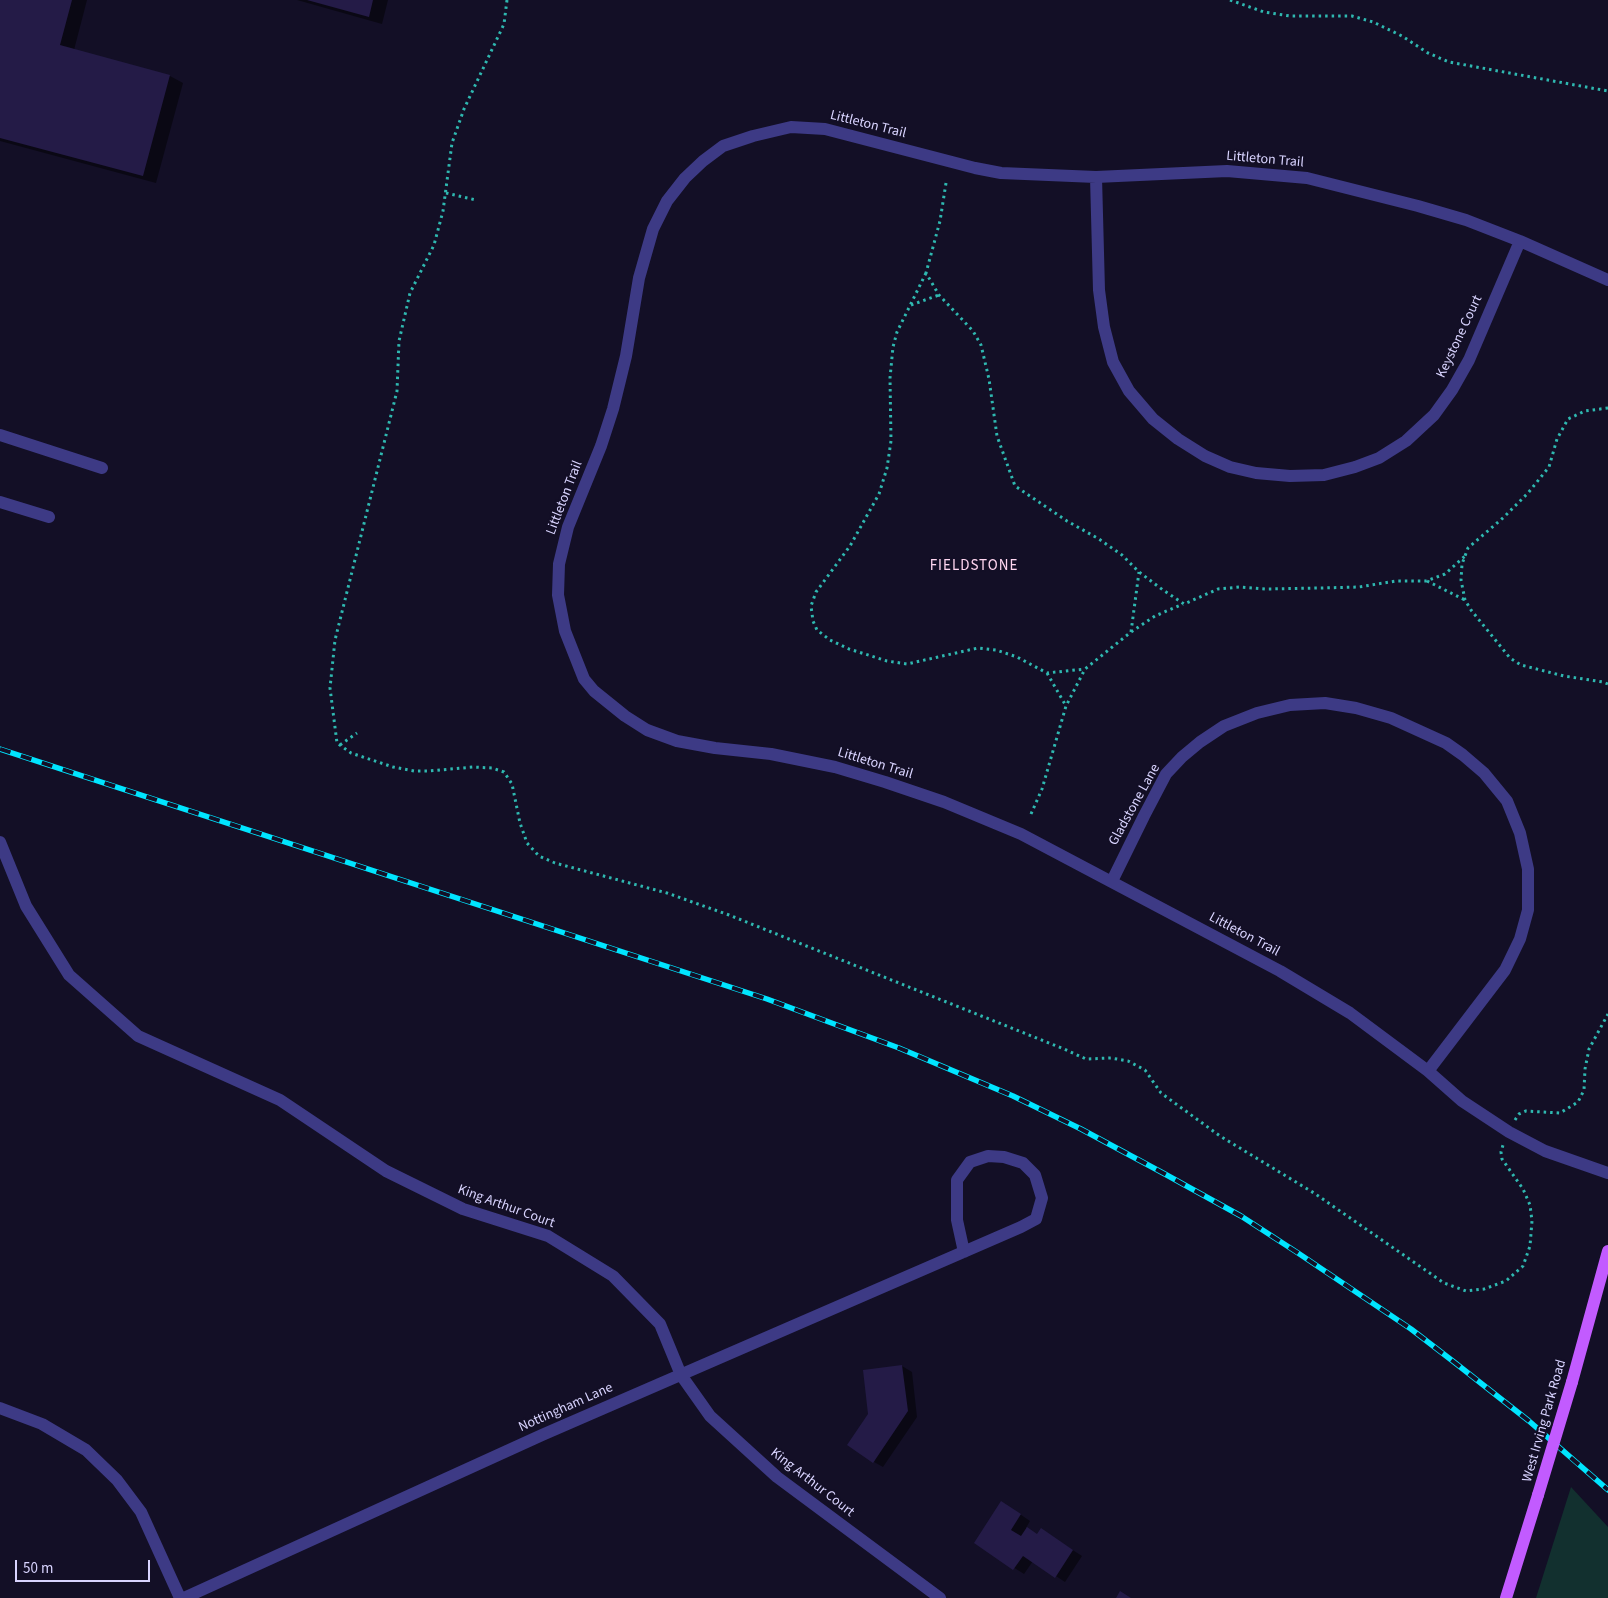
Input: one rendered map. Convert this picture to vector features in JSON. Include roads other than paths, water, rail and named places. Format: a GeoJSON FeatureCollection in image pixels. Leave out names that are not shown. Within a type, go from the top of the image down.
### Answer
{"type":"FeatureCollection","features":[{"type":"Feature","properties":{"kind":"main road","name":"West Irving Park Road"},"geometry":{"type":"LineString","coordinates":[[1506,1598],[1572,1382],[1608,1252]]}},
{"type":"Feature","properties":{"kind":"street","name":"Littleton Trail"},"geometry":{"type":"LineString","coordinates":[[1608,280],[1520,241],[1466,220],[1307,178],[1227,171],[1096,177],[1001,173],[975,168],[844,132],[791,127],[752,136],[723,146],[703,161],[685,178],[667,201],[653,229],[639,278],[626,356],[614,409],[568,527],[559,564],[558,595],[565,631],[584,679],[594,691],[625,716],[647,730],[677,741],[716,748],[771,754],[834,767],[944,802],[1021,834],[1280,971],[1350,1013],[1428,1071],[1462,1101],[1509,1132],[1545,1151],[1608,1173]]}},
{"type":"Feature","properties":{"kind":"street","name":"Keystone Court"},"geometry":{"type":"LineString","coordinates":[[1096,177],[1099,290],[1104,327],[1113,362],[1129,391],[1153,419],[1178,439],[1205,456],[1230,467],[1256,473],[1290,476],[1324,475],[1355,467],[1378,458],[1406,441],[1434,415],[1452,390],[1468,360],[1520,241]]}},
{"type":"Feature","properties":{"kind":"street"},"geometry":{"type":"LineString","coordinates":[[0,435],[102,468]]}},
{"type":"Feature","properties":{"kind":"street"},"geometry":{"type":"LineString","coordinates":[[0,502],[49,517]]}},
{"type":"Feature","properties":{"kind":"street","name":"Gladstone Lane"},"geometry":{"type":"LineString","coordinates":[[1112,881],[1166,774],[1200,742],[1224,726],[1257,713],[1290,705],[1325,703],[1356,708],[1391,718],[1446,743],[1484,773],[1508,801],[1520,833],[1528,869],[1528,910],[1520,939],[1506,970],[1428,1071]]}},
{"type":"Feature","properties":{"kind":"street","name":"King Arthur Court"},"geometry":{"type":"LineString","coordinates":[[0,842],[26,906],[69,976],[138,1036],[280,1100],[386,1171],[463,1209],[548,1236],[613,1276],[660,1324],[680,1375],[710,1416],[777,1478],[940,1598]]}},
{"type":"Feature","properties":{"kind":"street","name":"Nottingham Lane"},"geometry":{"type":"LineString","coordinates":[[182,1598],[533,1439],[1022,1227],[1036,1219],[1042,1198],[1035,1175],[1023,1163],[1004,1157],[988,1156],[970,1162],[957,1180],[957,1220],[964,1252]]}},
{"type":"Feature","properties":{"kind":"street"},"geometry":{"type":"LineString","coordinates":[[0,1408],[42,1424],[86,1450],[117,1480],[141,1512],[182,1598]]}},
{"type":"Feature","properties":{"kind":"railway"},"geometry":{"type":"LineString","coordinates":[[0,749],[767,999],[899,1048],[1013,1096],[1081,1129],[1163,1173],[1241,1216],[1298,1253],[1411,1329],[1529,1421],[1608,1490]]}},
{"type":"Feature","properties":{"kind":"district","name":"FIELDSTONE"},"geometry":{"type":"Point","coordinates":[974,567]}}]}
